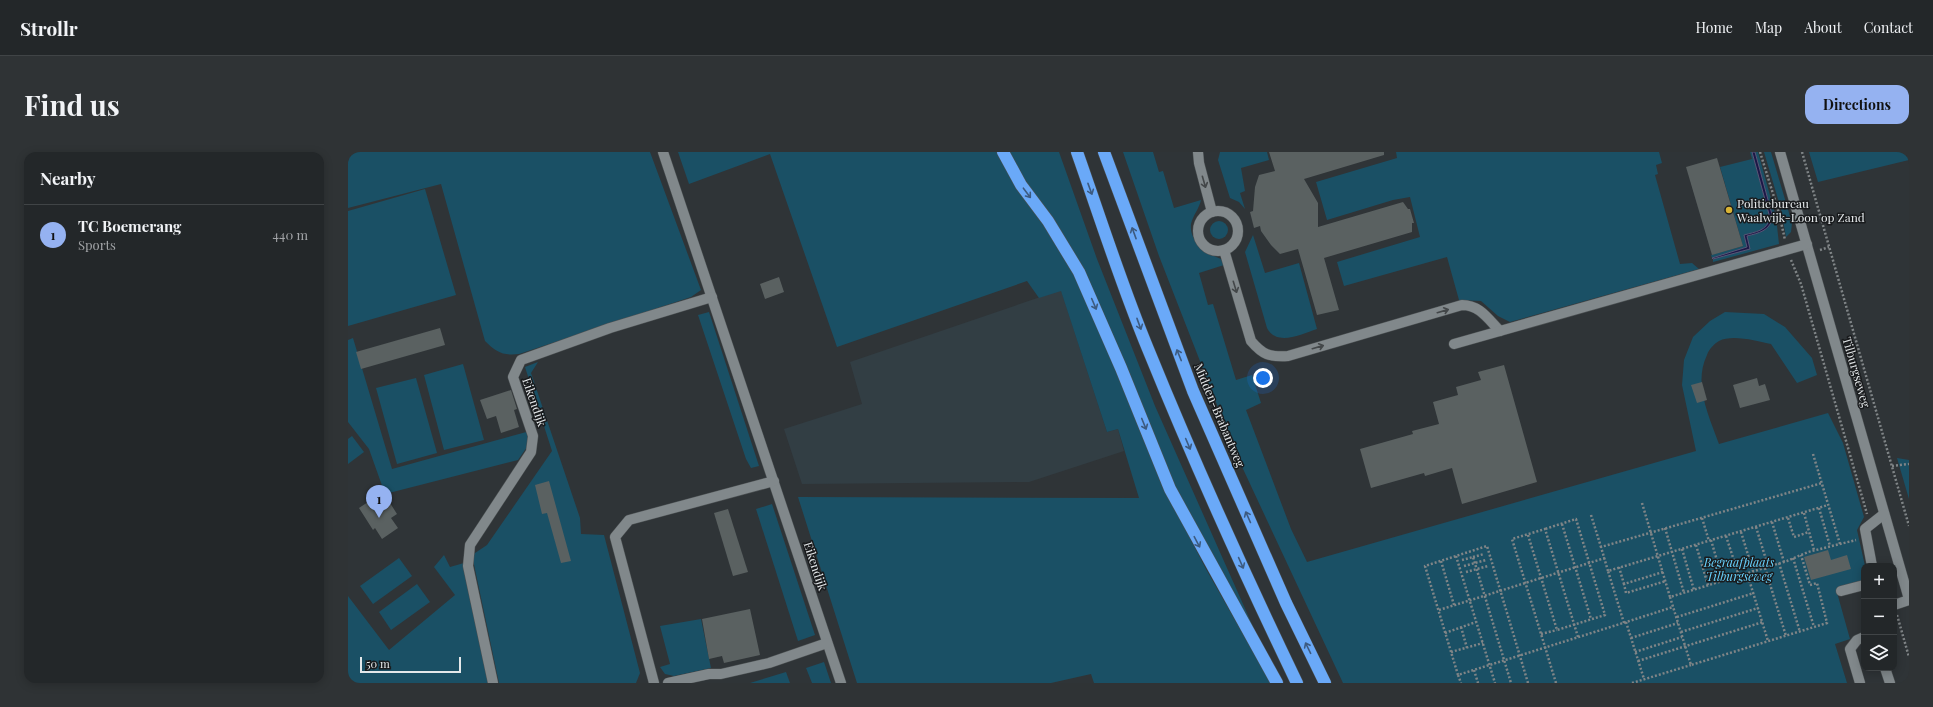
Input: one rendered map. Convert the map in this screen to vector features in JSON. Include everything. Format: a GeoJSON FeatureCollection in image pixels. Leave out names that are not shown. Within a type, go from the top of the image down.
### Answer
{"type":"FeatureCollection","features":[{"type":"Feature","properties":{"kind":"highway"},"geometry":{"type":"LineString","coordinates":[[1003,152],[1021,185],[1048,221],[1079,272],[1121,368],[1170,490],[1277,683]]}},
{"type":"Feature","properties":{"kind":"highway"},"geometry":{"type":"LineString","coordinates":[[1077,152],[1147,347],[1253,590],[1297,683]]}},
{"type":"Feature","properties":{"kind":"highway","name":"Midden-Brabantweg"},"geometry":{"type":"LineString","coordinates":[[1104,152],[1193,391],[1286,603],[1325,683]]}},
{"type":"Feature","properties":{"kind":"street","name":"Eikendijk"},"geometry":{"type":"LineString","coordinates":[[663,152],[841,683]]}},
{"type":"Feature","properties":{"kind":"street"},"geometry":{"type":"LineString","coordinates":[[1198,152],[1198,163],[1212,212]]}},
{"type":"Feature","properties":{"kind":"street","name":"Tilburgseweg"},"geometry":{"type":"LineString","coordinates":[[1780,152],[1909,600]]}},
{"type":"Feature","properties":{"kind":"street"},"geometry":{"type":"LineString","coordinates":[[1212,212],[1225,212],[1230,215],[1237,225],[1237,237],[1234,243],[1224,250],[1212,250],[1202,242],[1199,236],[1199,224],[1207,214],[1212,212]]}},
{"type":"Feature","properties":{"kind":"street"},"geometry":{"type":"LineString","coordinates":[[1454,344],[1807,244]]}},
{"type":"Feature","properties":{"kind":"street"},"geometry":{"type":"LineString","coordinates":[[1224,250],[1251,341],[1260,352],[1274,357],[1288,356],[1462,305],[1471,305],[1480,309],[1500,331]]}},
{"type":"Feature","properties":{"kind":"street","name":"Eikendijk"},"geometry":{"type":"LineString","coordinates":[[493,683],[468,566],[470,546],[531,452],[533,436],[513,377],[521,360],[610,328],[712,297]]}},
{"type":"Feature","properties":{"kind":"street"},"geometry":{"type":"LineString","coordinates":[[654,683],[615,537],[629,520],[774,482]]}},
{"type":"Feature","properties":{"kind":"street"},"geometry":{"type":"LineString","coordinates":[[1871,563],[1865,529],[1870,523],[1884,514]]}},
{"type":"Feature","properties":{"kind":"street"},"geometry":{"type":"LineString","coordinates":[[1841,591],[1861,586]]}},
{"type":"Feature","properties":{"kind":"street"},"geometry":{"type":"LineString","coordinates":[[1897,604],[1909,600]]}},
{"type":"Feature","properties":{"kind":"street"},"geometry":{"type":"LineString","coordinates":[[1860,683],[1850,649],[1857,640],[1861,638]]}},
{"type":"Feature","properties":{"kind":"street"},"geometry":{"type":"LineString","coordinates":[[668,683],[769,663],[827,643]]}},
{"type":"Feature","properties":{"kind":"street"},"geometry":{"type":"LineString","coordinates":[[1887,671],[1890,683]]}},
{"type":"Feature","properties":{"kind":"path"},"geometry":{"type":"LineString","coordinates":[[1760,152],[1779,213],[1794,269],[1801,284],[1870,523]]}},
{"type":"Feature","properties":{"kind":"path","name":"Tilburgseweg"},"geometry":{"type":"LineString","coordinates":[[1802,152],[1909,526]]}},
{"type":"Feature","properties":{"kind":"path"},"geometry":{"type":"LineString","coordinates":[[1813,454],[1840,544]]}},
{"type":"Feature","properties":{"kind":"path"},"geometry":{"type":"LineString","coordinates":[[1892,466],[1909,464]]}},
{"type":"Feature","properties":{"kind":"path"},"geometry":{"type":"LineString","coordinates":[[1601,547],[1822,483]]}},
{"type":"Feature","properties":{"kind":"path"},"geometry":{"type":"LineString","coordinates":[[1642,503],[1691,665]]}},
{"type":"Feature","properties":{"kind":"path"},"geometry":{"type":"LineString","coordinates":[[1608,570],[1828,505]]}},
{"type":"Feature","properties":{"kind":"path"},"geometry":{"type":"LineString","coordinates":[[1819,508],[1830,546]]}},
{"type":"Feature","properties":{"kind":"path"},"geometry":{"type":"LineString","coordinates":[[1804,513],[1814,550]]}},
{"type":"Feature","properties":{"kind":"path"},"geometry":{"type":"LineString","coordinates":[[1591,515],[1644,679]]}},
{"type":"Feature","properties":{"kind":"path"},"geometry":{"type":"LineString","coordinates":[[1702,518],[1723,581]]}},
{"type":"Feature","properties":{"kind":"path"},"geometry":{"type":"LineString","coordinates":[[1788,518],[1794,537],[1809,532]]}},
{"type":"Feature","properties":{"kind":"path"},"geometry":{"type":"LineString","coordinates":[[1541,634],[1605,615],[1576,519],[1512,539],[1525,583],[1556,683]]}},
{"type":"Feature","properties":{"kind":"path"},"geometry":{"type":"LineString","coordinates":[[1772,522],[1784,562]]}},
{"type":"Feature","properties":{"kind":"path"},"geometry":{"type":"LineString","coordinates":[[1562,524],[1591,619]]}},
{"type":"Feature","properties":{"kind":"path"},"geometry":{"type":"LineString","coordinates":[[1756,527],[1786,636]]}},
{"type":"Feature","properties":{"kind":"path"},"geometry":{"type":"LineString","coordinates":[[1665,528],[1684,593]]}},
{"type":"Feature","properties":{"kind":"path"},"geometry":{"type":"LineString","coordinates":[[1545,529],[1578,637]]}},
{"type":"Feature","properties":{"kind":"path"},"geometry":{"type":"LineString","coordinates":[[1741,531],[1753,571]]}},
{"type":"Feature","properties":{"kind":"path"},"geometry":{"type":"LineString","coordinates":[[1528,535],[1557,630]]}},
{"type":"Feature","properties":{"kind":"path"},"geometry":{"type":"LineString","coordinates":[[1726,536],[1738,576]]}},
{"type":"Feature","properties":{"kind":"path"},"geometry":{"type":"LineString","coordinates":[[1670,597],[1784,562],[1814,550],[1866,538]]}},
{"type":"Feature","properties":{"kind":"path"},"geometry":{"type":"LineString","coordinates":[[1696,545],[1708,585]]}},
{"type":"Feature","properties":{"kind":"path"},"geometry":{"type":"LineString","coordinates":[[1461,683],[1425,566],[1487,546],[1528,683]]}},
{"type":"Feature","properties":{"kind":"path"},"geometry":{"type":"LineString","coordinates":[[1682,549],[1694,590]]}},
{"type":"Feature","properties":{"kind":"path"},"geometry":{"type":"LineString","coordinates":[[1462,560],[1484,554]]}},
{"type":"Feature","properties":{"kind":"path"},"geometry":{"type":"LineString","coordinates":[[1632,683],[1827,623],[1828,620],[1817,583],[1810,584],[1801,555]]}},
{"type":"Feature","properties":{"kind":"path"},"geometry":{"type":"LineString","coordinates":[[1456,556],[1495,683]]}},
{"type":"Feature","properties":{"kind":"path"},"geometry":{"type":"LineString","coordinates":[[1473,557],[1512,683]]}},
{"type":"Feature","properties":{"kind":"path"},"geometry":{"type":"LineString","coordinates":[[1439,610],[1605,558]]}},
{"type":"Feature","properties":{"kind":"path"},"geometry":{"type":"LineString","coordinates":[[1793,558],[1814,627]]}},
{"type":"Feature","properties":{"kind":"path"},"geometry":{"type":"LineString","coordinates":[[1464,566],[1486,560]]}},
{"type":"Feature","properties":{"kind":"path"},"geometry":{"type":"LineString","coordinates":[[1441,561],[1454,605]]}},
{"type":"Feature","properties":{"kind":"path"},"geometry":{"type":"LineString","coordinates":[[1779,563],[1800,632]]}},
{"type":"Feature","properties":{"kind":"path"},"geometry":{"type":"LineString","coordinates":[[1466,572],[1488,566]]}},
{"type":"Feature","properties":{"kind":"path"},"geometry":{"type":"LineString","coordinates":[[1619,567],[1628,598]]}},
{"type":"Feature","properties":{"kind":"path"},"geometry":{"type":"LineString","coordinates":[[1624,584],[1663,572]]}},
{"type":"Feature","properties":{"kind":"path"},"geometry":{"type":"LineString","coordinates":[[1747,573],[1768,641]]}},
{"type":"Feature","properties":{"kind":"path"},"geometry":{"type":"LineString","coordinates":[[1626,593],[1666,581]]}},
{"type":"Feature","properties":{"kind":"path"},"geometry":{"type":"LineString","coordinates":[[1677,617],[1754,593]]}},
{"type":"Feature","properties":{"kind":"path"},"geometry":{"type":"LineString","coordinates":[[1458,675],[1674,607]]}},
{"type":"Feature","properties":{"kind":"path"},"geometry":{"type":"LineString","coordinates":[[1681,632],[1758,608]]}},
{"type":"Feature","properties":{"kind":"path"},"geometry":{"type":"LineString","coordinates":[[1897,615],[1909,657]]}},
{"type":"Feature","properties":{"kind":"path"},"geometry":{"type":"LineString","coordinates":[[1445,632],[1476,622]]}},
{"type":"Feature","properties":{"kind":"path"},"geometry":{"type":"LineString","coordinates":[[1638,661],[1762,622]]}},
{"type":"Feature","properties":{"kind":"path"},"geometry":{"type":"LineString","coordinates":[[1631,638],[1678,623]]}},
{"type":"Feature","properties":{"kind":"path"},"geometry":{"type":"LineString","coordinates":[[1461,627],[1467,648]]}},
{"type":"Feature","properties":{"kind":"path"},"geometry":{"type":"LineString","coordinates":[[1635,652],[1682,637]]}},
{"type":"Feature","properties":{"kind":"path"},"geometry":{"type":"LineString","coordinates":[[1451,652],[1482,643]]}},
{"type":"Feature","properties":{"kind":"path"},"geometry":{"type":"LineString","coordinates":[[1474,670],[1478,683]]}},
{"type":"Feature","properties":{"kind":"shaded area"},"geometry":{"type":"Polygon","coordinates":[[[1752,152],[1755,152],[1773,218],[1766,229],[1747,236],[1750,249],[1713,259],[1712,258],[1747,247],[1744,235],[1760,230],[1766,226],[1770,218],[1752,152]]]}},
{"type":"Feature","properties":{"kind":"shaded area"},"geometry":{"type":"Polygon","coordinates":[[[1061,290],[1107,432],[1118,429],[1124,451],[1029,482],[802,484],[784,429],[862,404],[850,362],[1061,290]]]}},
{"type":"Feature","properties":{"kind":"green space"},"geometry":{"type":"Polygon","coordinates":[[[348,152],[650,152],[701,290],[691,297],[519,354],[504,354],[493,348],[485,341],[441,184],[348,208],[348,152]]]}},
{"type":"Feature","properties":{"kind":"green space"},"geometry":{"type":"Polygon","coordinates":[[[678,152],[999,152],[1073,270],[1172,503],[1206,569],[1271,683],[1094,683],[1091,674],[1051,683],[857,683],[798,497],[1139,498],[1118,429],[1107,432],[1061,291],[1039,298],[1027,281],[837,347],[770,154],[689,184],[678,152]]]}},
{"type":"Feature","properties":{"kind":"green space"},"geometry":{"type":"Polygon","coordinates":[[[1009,152],[1059,152],[1097,259],[1155,406],[1259,640],[1257,642],[1173,482],[1081,264],[1017,167],[1009,152]]]}},
{"type":"Feature","properties":{"kind":"green space","name":"Begraafplaats Tilburgseweg"},"geometry":{"type":"Polygon","coordinates":[[[1123,152],[1153,152],[1159,172],[1163,171],[1174,208],[1201,200],[1191,224],[1193,236],[1200,246],[1210,254],[1221,259],[1224,265],[1199,273],[1208,305],[1213,304],[1236,380],[1252,375],[1261,403],[1246,410],[1291,529],[1307,562],[1696,451],[1682,385],[1684,360],[1693,337],[1710,321],[1725,312],[1764,314],[1785,327],[1812,358],[1817,375],[1797,383],[1771,344],[1731,338],[1719,341],[1709,351],[1703,366],[1702,389],[1707,411],[1719,444],[1828,413],[1843,443],[1864,517],[1857,530],[1864,563],[1861,563],[1861,581],[1836,589],[1850,639],[1835,644],[1847,683],[1343,683],[1237,456],[1159,256],[1123,152]]]}},
{"type":"Feature","properties":{"kind":"green space"},"geometry":{"type":"Polygon","coordinates":[[[1220,152],[1267,152],[1269,160],[1241,168],[1245,191],[1240,193],[1245,209],[1239,202],[1230,198],[1218,160],[1220,152]]]}},
{"type":"Feature","properties":{"kind":"green space"},"geometry":{"type":"Polygon","coordinates":[[[1396,152],[1659,152],[1662,163],[1656,165],[1658,174],[1655,175],[1680,264],[1692,263],[1699,269],[1510,322],[1498,316],[1481,301],[1459,300],[1447,257],[1344,286],[1337,262],[1420,237],[1410,197],[1393,200],[1327,220],[1316,182],[1397,158],[1396,152]]]}},
{"type":"Feature","properties":{"kind":"green space"},"geometry":{"type":"Polygon","coordinates":[[[1750,152],[1752,152],[1770,218],[1766,226],[1760,230],[1744,235],[1747,247],[1712,258],[1711,255],[1743,246],[1720,167],[1752,159],[1750,152]]]}},
{"type":"Feature","properties":{"kind":"green space"},"geometry":{"type":"Polygon","coordinates":[[[1755,152],[1758,152],[1776,217],[1779,244],[1713,262],[1713,259],[1749,249],[1747,236],[1766,229],[1773,218],[1755,152]]]}},
{"type":"Feature","properties":{"kind":"green space"},"geometry":{"type":"Polygon","coordinates":[[[1764,152],[1771,152],[1792,223],[1791,232],[1786,237],[1781,209],[1764,152]]]}},
{"type":"Feature","properties":{"kind":"green space"},"geometry":{"type":"Polygon","coordinates":[[[1809,152],[1909,152],[1909,160],[1818,182],[1809,152]]]}},
{"type":"Feature","properties":{"kind":"green space"},"geometry":{"type":"Polygon","coordinates":[[[425,189],[456,295],[348,326],[348,211],[425,189]]]}},
{"type":"Feature","properties":{"kind":"green space"},"geometry":{"type":"Polygon","coordinates":[[[1215,221],[1223,221],[1228,226],[1226,237],[1223,239],[1215,239],[1210,234],[1210,226],[1215,221]]]}},
{"type":"Feature","properties":{"kind":"green space"},"geometry":{"type":"Polygon","coordinates":[[[1253,235],[1265,273],[1299,263],[1317,329],[1290,338],[1277,337],[1271,334],[1267,328],[1245,252],[1253,235]]]}},
{"type":"Feature","properties":{"kind":"green space"},"geometry":{"type":"Polygon","coordinates":[[[709,312],[759,466],[751,468],[746,459],[698,315],[709,312]]]}},
{"type":"Feature","properties":{"kind":"green space"},"geometry":{"type":"Polygon","coordinates":[[[353,338],[392,469],[530,431],[529,444],[518,460],[385,494],[369,449],[348,422],[348,340],[353,338]]]}},
{"type":"Feature","properties":{"kind":"green space"},"geometry":{"type":"Polygon","coordinates":[[[538,362],[531,373],[580,518],[581,534],[604,535],[640,673],[636,683],[499,683],[472,555],[487,545],[552,451],[525,367],[538,362]]]}},
{"type":"Feature","properties":{"kind":"green space"},"geometry":{"type":"Polygon","coordinates":[[[463,364],[484,440],[444,450],[424,375],[463,364]]]}},
{"type":"Feature","properties":{"kind":"green space"},"geometry":{"type":"Polygon","coordinates":[[[416,378],[437,453],[397,464],[376,388],[416,378]]]}},
{"type":"Feature","properties":{"kind":"green space"},"geometry":{"type":"Polygon","coordinates":[[[352,436],[364,452],[348,464],[348,439],[352,436]]]}},
{"type":"Feature","properties":{"kind":"green space"},"geometry":{"type":"Polygon","coordinates":[[[1897,458],[1909,460],[1909,499],[1897,458]]]}},
{"type":"Feature","properties":{"kind":"green space"},"geometry":{"type":"Polygon","coordinates":[[[772,504],[815,635],[798,641],[756,509],[772,504]]]}},
{"type":"Feature","properties":{"kind":"green space"},"geometry":{"type":"Polygon","coordinates":[[[444,555],[450,567],[471,561],[492,683],[348,683],[348,596],[389,650],[455,595],[434,567],[444,555]]]}},
{"type":"Feature","properties":{"kind":"green space"},"geometry":{"type":"Polygon","coordinates":[[[399,558],[412,576],[373,604],[360,586],[399,558]]]}},
{"type":"Feature","properties":{"kind":"green space"},"geometry":{"type":"Polygon","coordinates":[[[417,584],[430,602],[391,630],[379,612],[417,584]]]}},
{"type":"Feature","properties":{"kind":"green space"},"geometry":{"type":"Polygon","coordinates":[[[701,619],[711,668],[674,676],[665,674],[660,667],[670,664],[660,626],[701,619]]]}},
{"type":"Feature","properties":{"kind":"green space"},"geometry":{"type":"Polygon","coordinates":[[[824,662],[831,683],[812,683],[806,668],[824,662]]]}},
{"type":"Feature","properties":{"kind":"green space"},"geometry":{"type":"Polygon","coordinates":[[[786,672],[790,683],[750,683],[786,672]]]}},
{"type":"Feature","properties":{"kind":"building"},"geometry":{"type":"Polygon","coordinates":[[[1269,152],[1384,152],[1384,155],[1304,179],[1318,203],[1318,227],[1403,202],[1408,209],[1410,209],[1414,223],[1412,223],[1412,232],[1324,258],[1339,310],[1317,315],[1298,249],[1280,254],[1271,245],[1261,231],[1260,226],[1254,228],[1250,212],[1253,211],[1255,187],[1259,175],[1275,171],[1269,152]]]}},
{"type":"Feature","properties":{"kind":"building"},"geometry":{"type":"Polygon","coordinates":[[[1717,158],[1743,246],[1712,255],[1686,167],[1717,158]]]}},
{"type":"Feature","properties":{"kind":"building"},"geometry":{"type":"Polygon","coordinates":[[[779,277],[784,292],[765,299],[760,284],[779,277]]]}},
{"type":"Feature","properties":{"kind":"building"},"geometry":{"type":"Polygon","coordinates":[[[440,328],[445,345],[361,369],[356,352],[440,328]]]}},
{"type":"Feature","properties":{"kind":"building"},"geometry":{"type":"Polygon","coordinates":[[[1504,365],[1537,482],[1462,504],[1452,468],[1425,476],[1424,473],[1371,488],[1360,449],[1413,434],[1412,431],[1439,424],[1433,402],[1458,395],[1456,387],[1481,380],[1478,372],[1504,365]]]}},
{"type":"Feature","properties":{"kind":"building"},"geometry":{"type":"Polygon","coordinates":[[[1757,378],[1759,386],[1765,384],[1770,400],[1740,408],[1733,385],[1757,378]]]}},
{"type":"Feature","properties":{"kind":"building"},"geometry":{"type":"Polygon","coordinates":[[[1702,382],[1707,400],[1697,403],[1691,385],[1702,382]]]}},
{"type":"Feature","properties":{"kind":"building"},"geometry":{"type":"Polygon","coordinates":[[[511,390],[517,409],[514,410],[519,427],[501,433],[496,416],[487,419],[480,400],[511,390]]]}},
{"type":"Feature","properties":{"kind":"building"},"geometry":{"type":"Polygon","coordinates":[[[549,481],[571,561],[561,563],[547,513],[542,514],[535,485],[549,481]]]}},
{"type":"Feature","properties":{"kind":"building"},"geometry":{"type":"Polygon","coordinates":[[[383,492],[397,514],[391,518],[398,528],[382,539],[375,528],[373,530],[359,508],[383,492]]]}},
{"type":"Feature","properties":{"kind":"building"},"geometry":{"type":"Polygon","coordinates":[[[728,509],[748,572],[733,576],[714,513],[728,509]]]}},
{"type":"Feature","properties":{"kind":"building"},"geometry":{"type":"Polygon","coordinates":[[[1828,550],[1831,560],[1847,555],[1851,569],[1811,580],[1804,557],[1828,550]]]}},
{"type":"Feature","properties":{"kind":"building"},"geometry":{"type":"Polygon","coordinates":[[[750,609],[760,655],[724,663],[722,656],[709,659],[702,619],[750,609]]]}},
{"type":"Feature","properties":{"kind":"place","name":"Politiebureau Waalwijk-Loon op Zand"},"geometry":{"type":"Point","coordinates":[1729,210]}},
{"type":"Feature","properties":{"kind":"place","name":"TC Boemerang"},"geometry":{"type":"Point","coordinates":[379,518]}}]}
